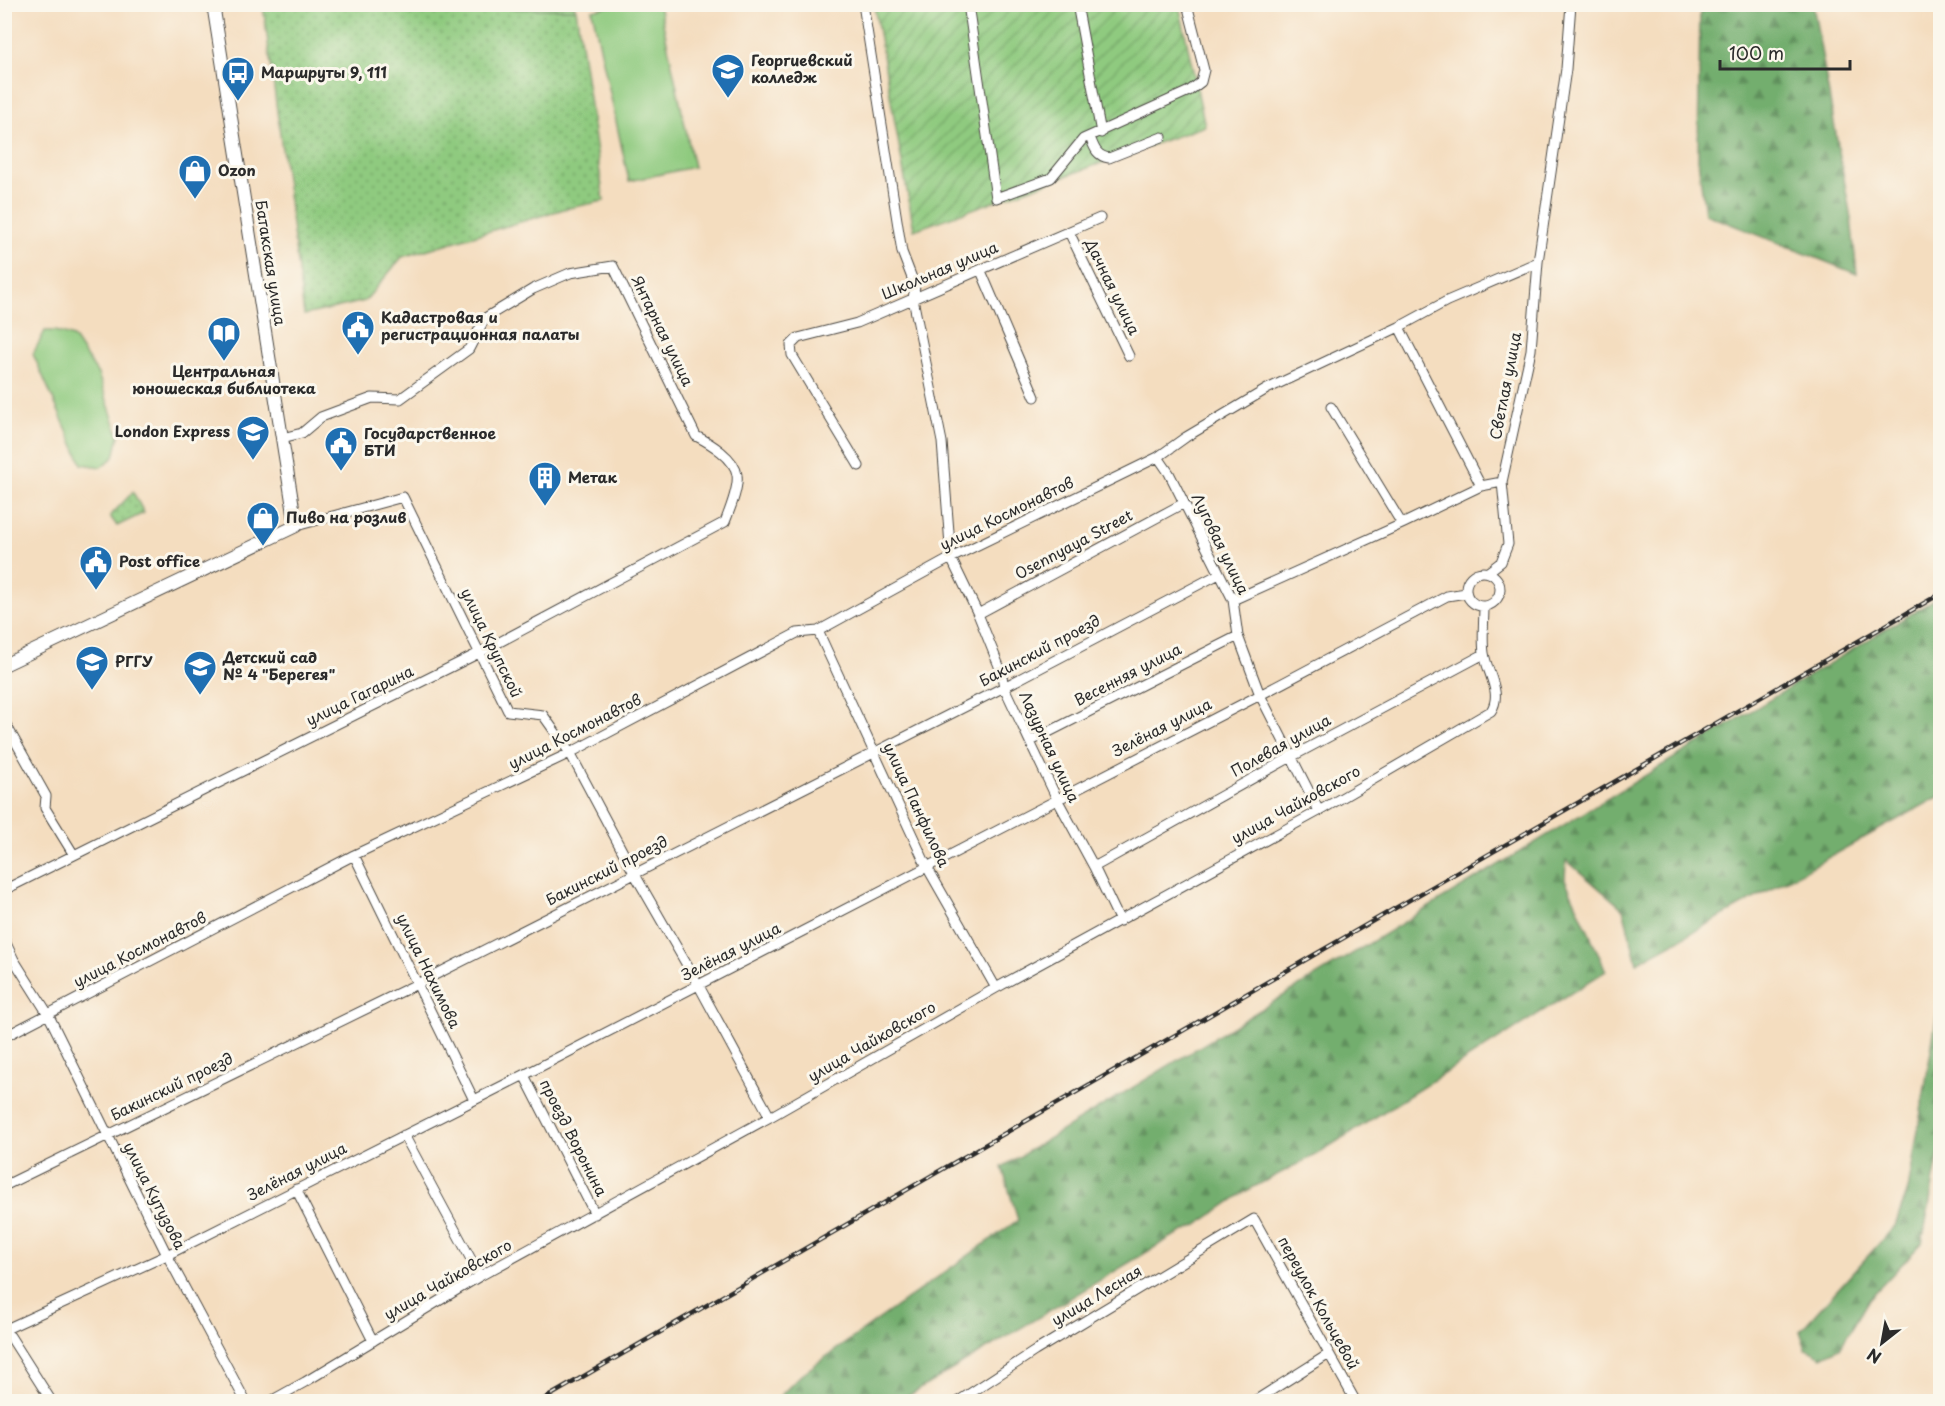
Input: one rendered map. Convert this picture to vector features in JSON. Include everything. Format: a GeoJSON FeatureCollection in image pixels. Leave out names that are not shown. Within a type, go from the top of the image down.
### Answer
{"type":"FeatureCollection","features":[{"type":"Feature","properties":{"kind":"main road","name":"Батакская улица"},"geometry":{"type":"LineString","coordinates":[[213,4],[296,526]]}},
{"type":"Feature","properties":{"kind":"main road"},"geometry":{"type":"LineString","coordinates":[[4,665],[296,526]]}},
{"type":"Feature","properties":{"kind":"street","name":"Лазурная улица"},"geometry":{"type":"LineString","coordinates":[[863,4],[902,252],[915,286],[913,299],[942,442],[951,558],[978,614],[1001,671],[1004,687],[1057,799],[1120,921]]}},
{"type":"Feature","properties":{"kind":"street"},"geometry":{"type":"LineString","coordinates":[[968,4],[996,198],[1051,178],[1083,140],[1190,91],[1201,82],[1204,70],[1187,4]]}},
{"type":"Feature","properties":{"kind":"street"},"geometry":{"type":"LineString","coordinates":[[1077,4],[1101,133]]}},
{"type":"Feature","properties":{"kind":"street","name":"Светлая улица"},"geometry":{"type":"LineString","coordinates":[[1488,572],[1501,562],[1508,544],[1502,482],[1531,350],[1538,262],[1566,69],[1571,4]]}},
{"type":"Feature","properties":{"kind":"street"},"geometry":{"type":"LineString","coordinates":[[1090,136],[1097,153],[1109,158],[1162,137]]}},
{"type":"Feature","properties":{"kind":"street","name":"Школьная улица"},"geometry":{"type":"LineString","coordinates":[[859,466],[792,355],[792,345],[798,338],[856,323],[1100,218]]}},
{"type":"Feature","properties":{"kind":"street","name":"Дачная улица"},"geometry":{"type":"LineString","coordinates":[[1069,232],[1129,356]]}},
{"type":"Feature","properties":{"kind":"street","name":"улица Космонавтов"},"geometry":{"type":"LineString","coordinates":[[4,1037],[354,855],[570,753],[798,633],[818,631],[951,558],[1158,457],[1186,437],[1266,389],[1399,327],[1447,301],[1538,262]]}},
{"type":"Feature","properties":{"kind":"street","name":"Янтарная улица"},"geometry":{"type":"LineString","coordinates":[[282,438],[302,434],[321,417],[372,398],[400,399],[469,349],[485,318],[533,289],[570,273],[613,266],[696,436],[714,445],[728,459],[737,474],[734,499],[725,522]]}},
{"type":"Feature","properties":{"kind":"street"},"geometry":{"type":"LineString","coordinates":[[981,271],[1035,397]]}},
{"type":"Feature","properties":{"kind":"street"},"geometry":{"type":"LineString","coordinates":[[1399,327],[1481,486]]}},
{"type":"Feature","properties":{"kind":"street"},"geometry":{"type":"LineString","coordinates":[[1330,407],[1402,524]]}},
{"type":"Feature","properties":{"kind":"street","name":"Луговая улица"},"geometry":{"type":"LineString","coordinates":[[1158,457],[1169,473],[1233,600],[1238,636],[1260,695],[1318,811]]}},
{"type":"Feature","properties":{"kind":"street"},"geometry":{"type":"LineString","coordinates":[[1233,600],[1481,486],[1502,482]]}},
{"type":"Feature","properties":{"kind":"street","name":"улица Крупской"},"geometry":{"type":"LineString","coordinates":[[296,526],[403,497],[508,711],[543,714],[570,753],[770,1117]]}},
{"type":"Feature","properties":{"kind":"street","name":"Osennyaya Street"},"geometry":{"type":"LineString","coordinates":[[978,614],[1184,503]]}},
{"type":"Feature","properties":{"kind":"street","name":"улица Гагарина"},"geometry":{"type":"LineString","coordinates":[[4,890],[479,653],[725,522]]}},
{"type":"Feature","properties":{"kind":"street"},"geometry":{"type":"LineString","coordinates":[[1488,572],[1495,576],[1500,591],[1491,604],[1476,605],[1466,594],[1465,587],[1471,576],[1488,572]]}},
{"type":"Feature","properties":{"kind":"street","name":"Бакинский проезд"},"geometry":{"type":"LineString","coordinates":[[4,1186],[417,984],[1004,687],[1219,574]]}},
{"type":"Feature","properties":{"kind":"street","name":"Зелёная улица"},"geometry":{"type":"LineString","coordinates":[[4,1330],[167,1255],[699,986],[1447,596],[1466,594]]}},
{"type":"Feature","properties":{"kind":"street"},"geometry":{"type":"LineString","coordinates":[[1484,606],[1484,654]]}},
{"type":"Feature","properties":{"kind":"street","name":"улица Панфилова"},"geometry":{"type":"LineString","coordinates":[[818,631],[927,867],[996,988]]}},
{"type":"Feature","properties":{"kind":"street","name":"Весенняя улица"},"geometry":{"type":"LineString","coordinates":[[1031,741],[1238,636]]}},
{"type":"Feature","properties":{"kind":"street","name":"улица Чайковского"},"geometry":{"type":"LineString","coordinates":[[269,1401],[305,1382],[480,1276],[1318,811],[1491,711],[1497,697],[1484,654]]}},
{"type":"Feature","properties":{"kind":"street","name":"Полевая улица"},"geometry":{"type":"LineString","coordinates":[[1094,867],[1291,757],[1484,654]]}},
{"type":"Feature","properties":{"kind":"street"},"geometry":{"type":"LineString","coordinates":[[4,721],[46,796],[45,808],[74,855]]}},
{"type":"Feature","properties":{"kind":"street","name":"улица Нахимова"},"geometry":{"type":"LineString","coordinates":[[354,855],[474,1100]]}},
{"type":"Feature","properties":{"kind":"street","name":"улица Кутузова"},"geometry":{"type":"LineString","coordinates":[[4,939],[14,960],[48,1014],[167,1255],[246,1401]]}},
{"type":"Feature","properties":{"kind":"street","name":"проезд Воронина"},"geometry":{"type":"LineString","coordinates":[[524,1075],[595,1214]]}},
{"type":"Feature","properties":{"kind":"street"},"geometry":{"type":"LineString","coordinates":[[404,1135],[480,1276]]}},
{"type":"Feature","properties":{"kind":"street"},"geometry":{"type":"LineString","coordinates":[[296,1190],[373,1341]]}},
{"type":"Feature","properties":{"kind":"street","name":"переулок Кольцевой"},"geometry":{"type":"LineString","coordinates":[[1254,1219],[1356,1401]]}},
{"type":"Feature","properties":{"kind":"street","name":"улица Лесная"},"geometry":{"type":"LineString","coordinates":[[957,1401],[1035,1351],[1254,1219]]}},
{"type":"Feature","properties":{"kind":"street"},"geometry":{"type":"LineString","coordinates":[[4,1335],[10,1336],[52,1401]]}},
{"type":"Feature","properties":{"kind":"street"},"geometry":{"type":"LineString","coordinates":[[1253,1401],[1329,1354]]}},
{"type":"Feature","properties":{"kind":"green space"},"geometry":{"type":"Polygon","coordinates":[[[509,4],[510,9],[576,9],[604,201],[564,209],[402,257],[365,301],[304,315],[263,5],[509,4]]]}},
{"type":"Feature","properties":{"kind":"green space"},"geometry":{"type":"Polygon","coordinates":[[[618,4],[659,5],[694,167],[629,181],[592,10],[618,4]]]}},
{"type":"Feature","properties":{"kind":"green space"},"geometry":{"type":"Polygon","coordinates":[[[509,5],[574,5],[576,9],[510,9],[509,5]]]}},
{"type":"Feature","properties":{"kind":"green space"},"geometry":{"type":"Polygon","coordinates":[[[874,5],[1179,5],[1205,126],[914,230],[874,5]]]}},
{"type":"Feature","properties":{"kind":"green space"},"geometry":{"type":"Polygon","coordinates":[[[1700,5],[1813,5],[1851,218],[1857,274],[1705,214],[1698,160],[1700,5]]]}},
{"type":"Feature","properties":{"kind":"green space"},"geometry":{"type":"Polygon","coordinates":[[[45,331],[55,331],[73,337],[98,374],[119,436],[114,457],[101,467],[82,464],[33,354],[45,331]]]}},
{"type":"Feature","properties":{"kind":"green space"},"geometry":{"type":"Polygon","coordinates":[[[133,492],[144,513],[117,526],[110,516],[133,492]]]}},
{"type":"Feature","properties":{"kind":"green space"},"geometry":{"type":"Polygon","coordinates":[[[1940,596],[1940,796],[1637,963],[1623,909],[1566,860],[1565,879],[1606,971],[1317,1154],[1246,1191],[1197,1225],[1170,1238],[900,1401],[775,1401],[802,1374],[1018,1220],[1002,1167],[1940,596]]]}},
{"type":"Feature","properties":{"kind":"green space"},"geometry":{"type":"Polygon","coordinates":[[[1940,1007],[1940,1148],[1922,1243],[1869,1299],[1840,1348],[1822,1357],[1806,1349],[1800,1331],[1895,1226],[1908,1190],[1940,1007]]]}},
{"type":"Feature","properties":{"kind":"railway"},"geometry":{"type":"LineString","coordinates":[[539,1402],[1940,594]]}},
{"type":"Feature","properties":{"kind":"place","name":"Георгиевский колледж"},"geometry":{"type":"Point","coordinates":[728,99]}},
{"type":"Feature","properties":{"kind":"place","name":"Маршруты 9, 111"},"geometry":{"type":"Point","coordinates":[238,102]}},
{"type":"Feature","properties":{"kind":"place","name":"Ozon"},"geometry":{"type":"Point","coordinates":[195,200]}},
{"type":"Feature","properties":{"kind":"place","name":"Кадастровая и регистрационная палаты"},"geometry":{"type":"Point","coordinates":[358,356]}},
{"type":"Feature","properties":{"kind":"place","name":"Центральная юношеская библиотека"},"geometry":{"type":"Point","coordinates":[224,362]}},
{"type":"Feature","properties":{"kind":"place","name":"London Express"},"geometry":{"type":"Point","coordinates":[253,461]}},
{"type":"Feature","properties":{"kind":"place","name":"Государственное БТИ"},"geometry":{"type":"Point","coordinates":[341,472]}},
{"type":"Feature","properties":{"kind":"place","name":"Метак"},"geometry":{"type":"Point","coordinates":[545,507]}},
{"type":"Feature","properties":{"kind":"place","name":"Пиво на розлив"},"geometry":{"type":"Point","coordinates":[263,547]}},
{"type":"Feature","properties":{"kind":"place","name":"Post office"},"geometry":{"type":"Point","coordinates":[96,591]}},
{"type":"Feature","properties":{"kind":"place","name":"РГГУ"},"geometry":{"type":"Point","coordinates":[92,691]}},
{"type":"Feature","properties":{"kind":"place","name":"Детский сад № 4 \"Берегея\""},"geometry":{"type":"Point","coordinates":[200,696]}}]}
